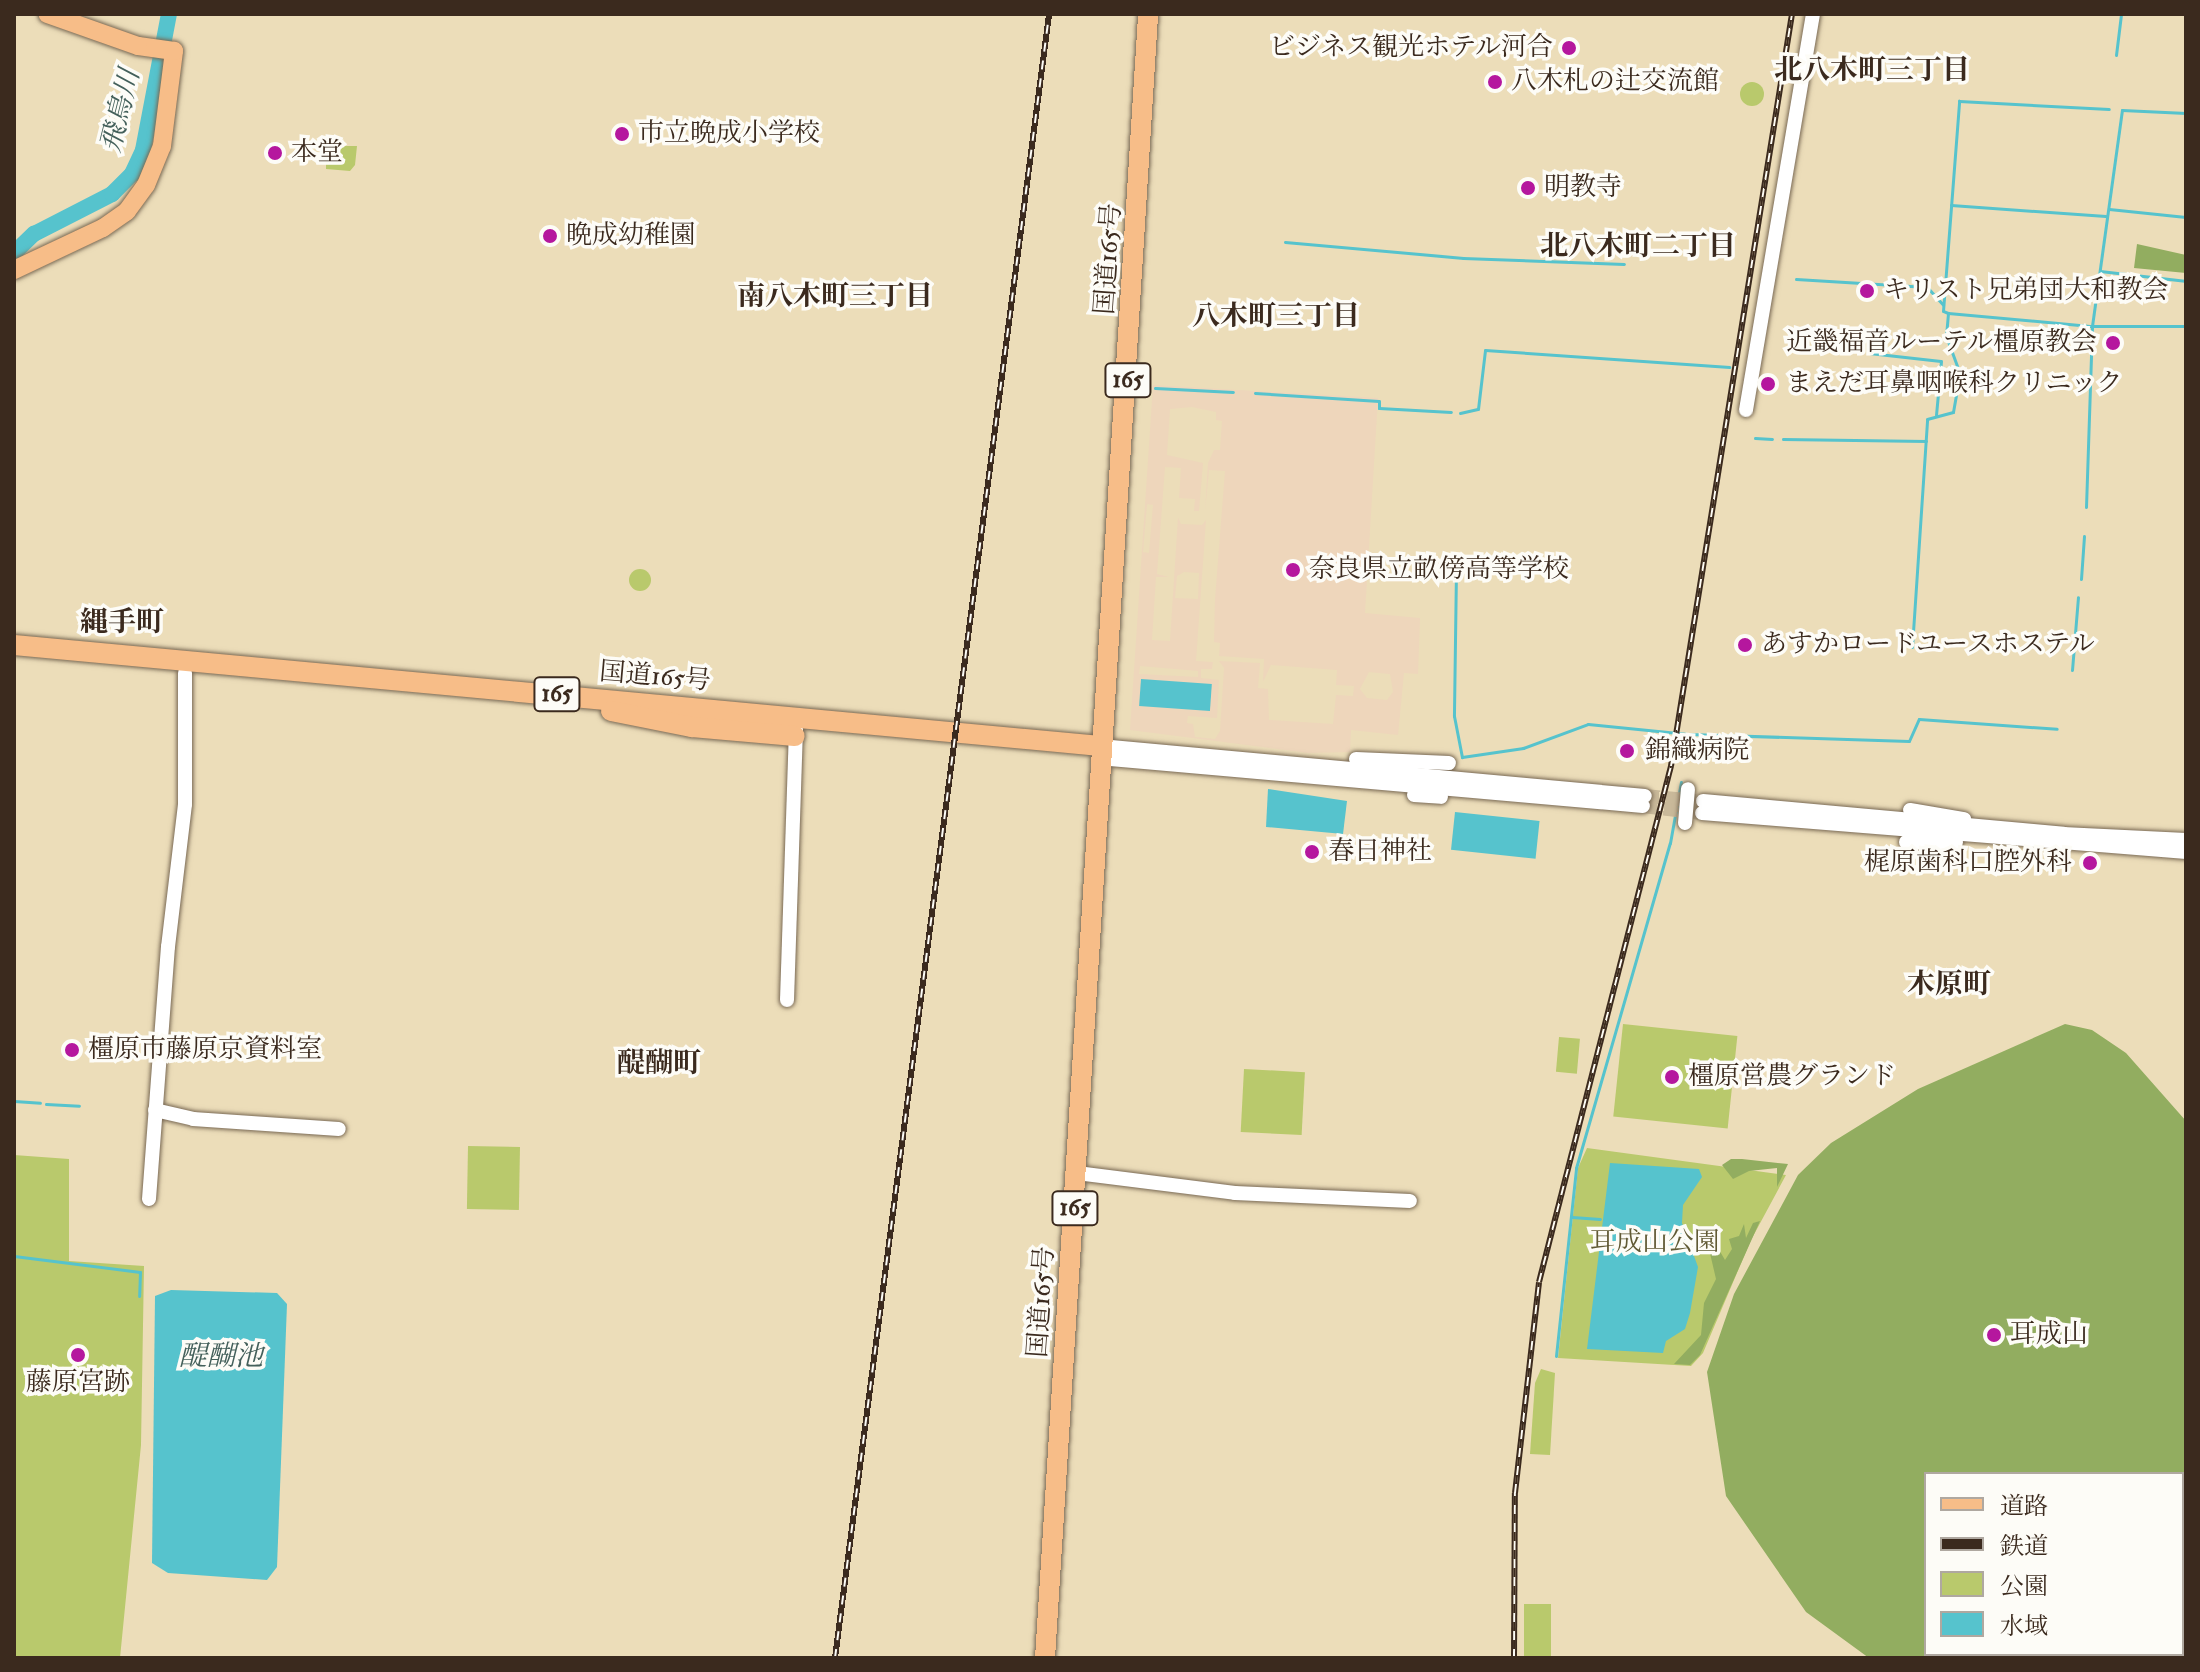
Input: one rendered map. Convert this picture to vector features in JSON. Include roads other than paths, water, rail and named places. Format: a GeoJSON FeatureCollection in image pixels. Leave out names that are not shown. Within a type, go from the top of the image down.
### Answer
{"type":"FeatureCollection","features":[{"type":"Feature","properties":{"kind":"highway","name":"国道165号"},"geometry":{"type":"LineString","coordinates":[[1045,1658],[1100,831],[1099,752],[1128,379],[1148,14]]}},
{"type":"Feature","properties":{"kind":"highway","name":"国道165号"},"geometry":{"type":"LineString","coordinates":[[14,645],[652,702],[1099,752]]}},
{"type":"Feature","properties":{"kind":"highway","name":"国道165号"},"geometry":{"type":"LineString","coordinates":[[14,656],[1099,752]]}},
{"type":"Feature","properties":{"kind":"highway"},"geometry":{"type":"LineString","coordinates":[[652,702],[796,724]]}},
{"type":"Feature","properties":{"kind":"main road"},"geometry":{"type":"LineString","coordinates":[[14,270],[111,223],[137,199],[161,155],[174,51],[47,14]]}},
{"type":"Feature","properties":{"kind":"street"},"geometry":{"type":"LineString","coordinates":[[1746,410],[1813,14]]}},
{"type":"Feature","properties":{"kind":"street"},"geometry":{"type":"LineString","coordinates":[[149,1199],[185,804],[185,673]]}},
{"type":"Feature","properties":{"kind":"street"},"geometry":{"type":"LineString","coordinates":[[787,1000],[796,724]]}},
{"type":"Feature","properties":{"kind":"street"},"geometry":{"type":"LineString","coordinates":[[1099,752],[1308,763],[1644,801],[1294,773],[1099,752]]}},
{"type":"Feature","properties":{"kind":"street"},"geometry":{"type":"LineString","coordinates":[[1308,763],[1376,758],[1449,763]]}},
{"type":"Feature","properties":{"kind":"street"},"geometry":{"type":"LineString","coordinates":[[1294,773],[1365,790],[1441,797]]}},
{"type":"Feature","properties":{"kind":"street"},"geometry":{"type":"LineString","coordinates":[[1685,823],[1688,789]]}},
{"type":"Feature","properties":{"kind":"street"},"geometry":{"type":"LineString","coordinates":[[1702,807],[2186,852]]}},
{"type":"Feature","properties":{"kind":"street"},"geometry":{"type":"LineString","coordinates":[[1910,810],[2000,834]]}},
{"type":"Feature","properties":{"kind":"street"},"geometry":{"type":"LineString","coordinates":[[1906,842],[2000,834],[2186,840]]}},
{"type":"Feature","properties":{"kind":"street"},"geometry":{"type":"LineString","coordinates":[[155,1110],[193,1119],[339,1129]]}},
{"type":"Feature","properties":{"kind":"street"},"geometry":{"type":"LineString","coordinates":[[1077,1173],[1235,1193],[1410,1201]]}},
{"type":"Feature","properties":{"kind":"water"},"geometry":{"type":"Polygon","coordinates":[[[1141,679],[1212,684],[1210,711],[1139,706],[1141,679]]]}},
{"type":"Feature","properties":{"kind":"water"},"geometry":{"type":"Polygon","coordinates":[[[1268,789],[1347,801],[1343,834],[1266,827],[1268,789]]]}},
{"type":"Feature","properties":{"kind":"water"},"geometry":{"type":"Polygon","coordinates":[[[1455,812],[1540,821],[1536,859],[1451,850],[1455,812]]]}},
{"type":"Feature","properties":{"kind":"water"},"geometry":{"type":"Polygon","coordinates":[[[1610,1163],[1699,1169],[1702,1177],[1683,1205],[1682,1223],[1698,1267],[1690,1313],[1685,1329],[1666,1341],[1663,1353],[1587,1349],[1610,1163]]]}},
{"type":"Feature","properties":{"kind":"water","name":"醍醐池"},"geometry":{"type":"Polygon","coordinates":[[[171,1290],[277,1293],[287,1304],[277,1567],[267,1580],[168,1573],[152,1563],[155,1296],[171,1290]]]}},
{"type":"Feature","properties":{"kind":"waterway","name":"飛鳥川"},"geometry":{"type":"LineString","coordinates":[[14,253],[34,234],[112,194],[132,174],[143,150],[169,14]]}},
{"type":"Feature","properties":{"kind":"waterway"},"geometry":{"type":"LineString","coordinates":[[2116,55],[2121,14]]}},
{"type":"Feature","properties":{"kind":"waterway"},"geometry":{"type":"LineString","coordinates":[[1948,313],[1943,311],[1959,101],[2109,109]]}},
{"type":"Feature","properties":{"kind":"waterway"},"geometry":{"type":"LineString","coordinates":[[2086,507],[2092,326],[2122,110],[2186,113]]}},
{"type":"Feature","properties":{"kind":"waterway"},"geometry":{"type":"LineString","coordinates":[[1951,205],[2106,216]]}},
{"type":"Feature","properties":{"kind":"waterway"},"geometry":{"type":"LineString","coordinates":[[2109,209],[2186,217]]}},
{"type":"Feature","properties":{"kind":"waterway"},"geometry":{"type":"LineString","coordinates":[[1285,242],[1463,258],[1624,264]]}},
{"type":"Feature","properties":{"kind":"waterway"},"geometry":{"type":"LineString","coordinates":[[2100,271],[2186,281]]}},
{"type":"Feature","properties":{"kind":"waterway"},"geometry":{"type":"LineString","coordinates":[[1796,279],[1927,287],[1943,305]]}},
{"type":"Feature","properties":{"kind":"waterway"},"geometry":{"type":"LineString","coordinates":[[1912,647],[1927,419],[1953,412],[1960,374],[1946,336],[1948,313],[2092,326],[2186,326]]}},
{"type":"Feature","properties":{"kind":"waterway"},"geometry":{"type":"LineString","coordinates":[[1460,413],[1478,409],[1485,350],[1729,367]]}},
{"type":"Feature","properties":{"kind":"waterway"},"geometry":{"type":"LineString","coordinates":[[1869,353],[1941,361],[1936,415]]}},
{"type":"Feature","properties":{"kind":"waterway"},"geometry":{"type":"LineString","coordinates":[[1155,388],[1233,392]]}},
{"type":"Feature","properties":{"kind":"waterway"},"geometry":{"type":"LineString","coordinates":[[1255,393],[1379,401],[1379,408],[1451,412]]}},
{"type":"Feature","properties":{"kind":"waterway"},"geometry":{"type":"LineString","coordinates":[[1755,438],[1772,439]]}},
{"type":"Feature","properties":{"kind":"waterway"},"geometry":{"type":"LineString","coordinates":[[1783,439],[1926,441]]}},
{"type":"Feature","properties":{"kind":"waterway"},"geometry":{"type":"LineString","coordinates":[[2081,579],[2084,536]]}},
{"type":"Feature","properties":{"kind":"waterway"},"geometry":{"type":"LineString","coordinates":[[1456,569],[1454,716],[1462,757],[1523,748],[1588,724],[1688,734],[1909,741],[1919,719],[2057,729]]}},
{"type":"Feature","properties":{"kind":"waterway"},"geometry":{"type":"LineString","coordinates":[[2072,670],[2078,597]]}},
{"type":"Feature","properties":{"kind":"waterway"},"geometry":{"type":"LineString","coordinates":[[1556,1356],[1576,1168],[1670,843],[1681,782]]}},
{"type":"Feature","properties":{"kind":"waterway"},"geometry":{"type":"LineString","coordinates":[[14,1101],[40,1103]]}},
{"type":"Feature","properties":{"kind":"waterway"},"geometry":{"type":"LineString","coordinates":[[46,1104],[79,1106]]}},
{"type":"Feature","properties":{"kind":"waterway"},"geometry":{"type":"LineString","coordinates":[[1572,1217],[1600,1219]]}},
{"type":"Feature","properties":{"kind":"waterway"},"geometry":{"type":"LineString","coordinates":[[14,1256],[140,1272],[139,1296]]}},
{"type":"Feature","properties":{"kind":"tunnel"},"geometry":{"type":"LineString","coordinates":[[1645,796],[1696,801]]}},
{"type":"Feature","properties":{"kind":"tunnel"},"geometry":{"type":"LineString","coordinates":[[1643,806],[1702,813]]}},
{"type":"Feature","properties":{"kind":"railway"},"geometry":{"type":"LineString","coordinates":[[835,1658],[1049,14]]}},
{"type":"Feature","properties":{"kind":"railway"},"geometry":{"type":"LineString","coordinates":[[1514,1658],[1515,1493],[1539,1282],[1671,766],[1792,14]]}},
{"type":"Feature","properties":{"kind":"place","name":"ビジネス観光ホテル河合"},"geometry":{"type":"Point","coordinates":[1569,48]}},
{"type":"Feature","properties":{"kind":"place","name":"八木札の辻交流館"},"geometry":{"type":"Point","coordinates":[1495,82]}},
{"type":"Feature","properties":{"kind":"place","name":"市立晩成小学校"},"geometry":{"type":"Point","coordinates":[622,134]}},
{"type":"Feature","properties":{"kind":"place","name":"本堂"},"geometry":{"type":"Point","coordinates":[275,153]}},
{"type":"Feature","properties":{"kind":"place","name":"明教寺"},"geometry":{"type":"Point","coordinates":[1528,188]}},
{"type":"Feature","properties":{"kind":"place","name":"晩成幼稚園"},"geometry":{"type":"Point","coordinates":[550,236]}},
{"type":"Feature","properties":{"kind":"place","name":"キリスト兄弟団大和教会"},"geometry":{"type":"Point","coordinates":[1867,291]}},
{"type":"Feature","properties":{"kind":"place","name":"近畿福音ルーテル橿原教会"},"geometry":{"type":"Point","coordinates":[2113,343]}},
{"type":"Feature","properties":{"kind":"place","name":"まえだ耳鼻咽喉科クリニック"},"geometry":{"type":"Point","coordinates":[1768,384]}},
{"type":"Feature","properties":{"kind":"place","name":"奈良県立畝傍高等学校"},"geometry":{"type":"Point","coordinates":[1293,570]}},
{"type":"Feature","properties":{"kind":"place","name":"あすかロードユースホステル"},"geometry":{"type":"Point","coordinates":[1745,645]}},
{"type":"Feature","properties":{"kind":"place","name":"錦織病院"},"geometry":{"type":"Point","coordinates":[1627,751]}},
{"type":"Feature","properties":{"kind":"place","name":"春日神社"},"geometry":{"type":"Point","coordinates":[1312,852]}},
{"type":"Feature","properties":{"kind":"place","name":"梶原歯科口腔外科"},"geometry":{"type":"Point","coordinates":[2090,863]}},
{"type":"Feature","properties":{"kind":"place","name":"橿原市藤原京資料室"},"geometry":{"type":"Point","coordinates":[72,1050]}},
{"type":"Feature","properties":{"kind":"place","name":"橿原営農グランド"},"geometry":{"type":"Point","coordinates":[1672,1077]}},
{"type":"Feature","properties":{"kind":"place","name":"耳成山"},"geometry":{"type":"Point","coordinates":[1994,1335]}},
{"type":"Feature","properties":{"kind":"place","name":"藤原宮跡"},"geometry":{"type":"Point","coordinates":[78,1355]}},
{"type":"Feature","properties":{"kind":"district","name":"北八木町三丁目"},"geometry":{"type":"Point","coordinates":[1872,71]}},
{"type":"Feature","properties":{"kind":"district","name":"北八木町二丁目"},"geometry":{"type":"Point","coordinates":[1638,247]}},
{"type":"Feature","properties":{"kind":"district","name":"南八木町三丁目"},"geometry":{"type":"Point","coordinates":[835,297]}},
{"type":"Feature","properties":{"kind":"district","name":"八木町三丁目"},"geometry":{"type":"Point","coordinates":[1276,317]}},
{"type":"Feature","properties":{"kind":"district","name":"縄手町"},"geometry":{"type":"Point","coordinates":[122,623]}},
{"type":"Feature","properties":{"kind":"district","name":"木原町"},"geometry":{"type":"Point","coordinates":[1949,985]}},
{"type":"Feature","properties":{"kind":"district","name":"醍醐町"},"geometry":{"type":"Point","coordinates":[659,1064]}},
{"type":"Feature","properties":{"kind":"park label","name":"耳成山公園"},"geometry":{"type":"Point","coordinates":[1655,1243]}}]}
